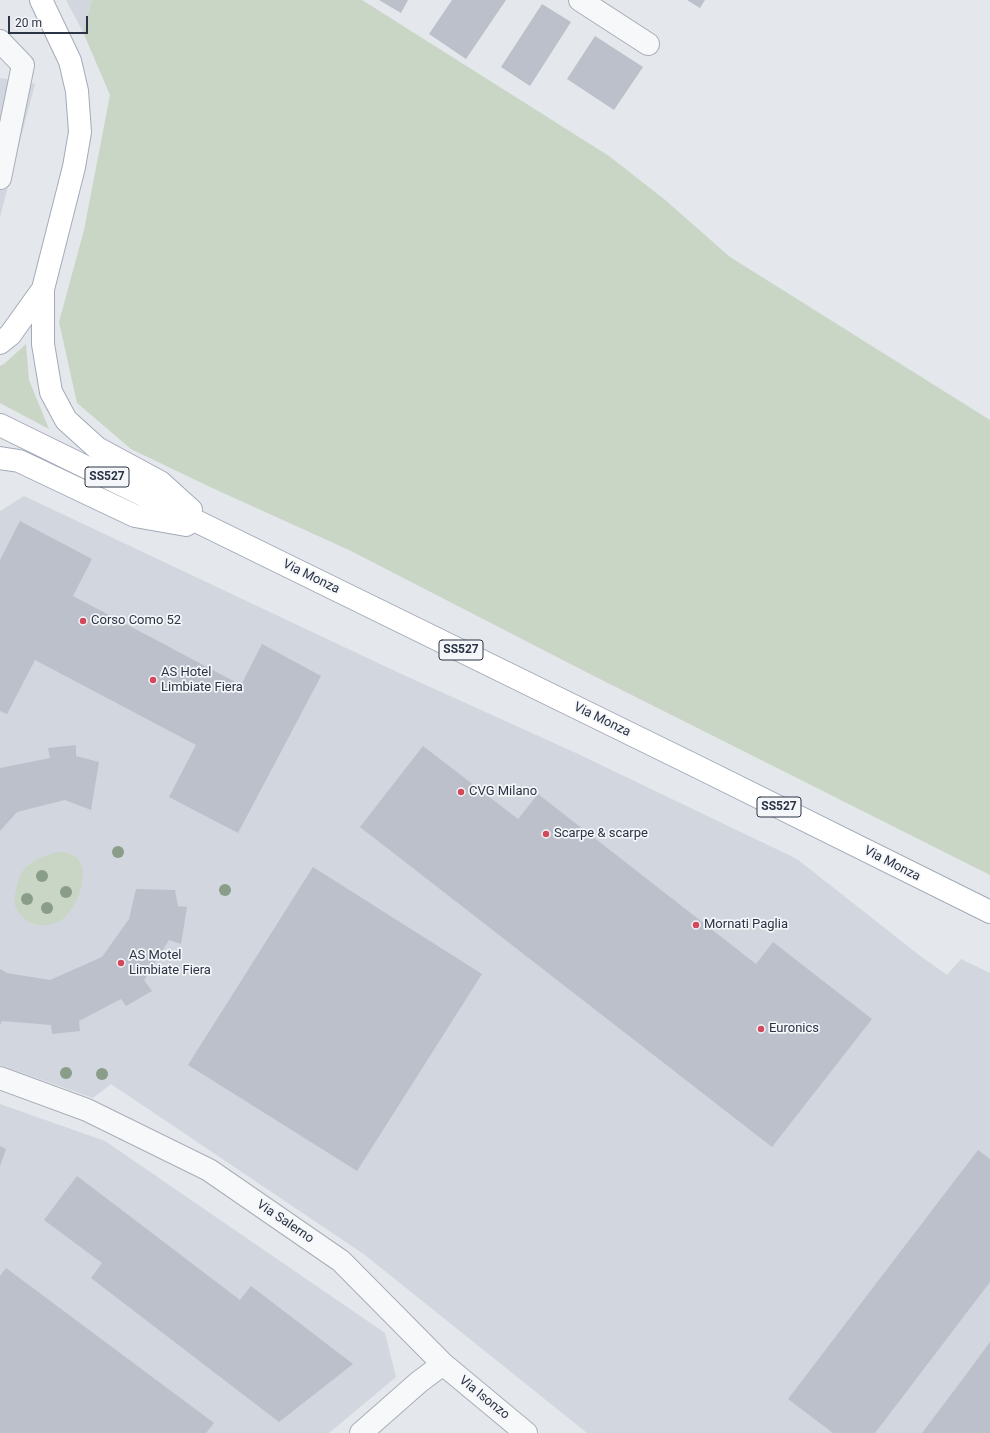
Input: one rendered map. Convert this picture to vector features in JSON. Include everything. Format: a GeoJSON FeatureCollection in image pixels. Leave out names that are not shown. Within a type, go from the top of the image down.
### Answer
{"type":"FeatureCollection","features":[{"type":"Feature","properties":{"kind":"main road"},"geometry":{"type":"LineString","coordinates":[[41,0],[70,61],[77,91],[80,132],[74,166],[43,289],[44,344],[51,392],[66,420],[97,448],[160,482],[213,530]]}},
{"type":"Feature","properties":{"kind":"main road"},"geometry":{"type":"LineString","coordinates":[[0,343],[10,335],[43,289]]}},
{"type":"Feature","properties":{"kind":"main road","name":"SS527"},"geometry":{"type":"LineString","coordinates":[[0,425],[213,530]]}},
{"type":"Feature","properties":{"kind":"main road"},"geometry":{"type":"LineString","coordinates":[[0,458],[19,461],[135,516],[213,530]]}},
{"type":"Feature","properties":{"kind":"main road","name":"Via Monza"},"geometry":{"type":"LineString","coordinates":[[213,530],[700,768],[990,912]]}},
{"type":"Feature","properties":{"kind":"street"},"geometry":{"type":"LineString","coordinates":[[580,0],[648,44]]}},
{"type":"Feature","properties":{"kind":"street"},"geometry":{"type":"LineString","coordinates":[[0,41],[23,65],[0,178]]}},
{"type":"Feature","properties":{"kind":"street","name":"Via Salerno"},"geometry":{"type":"LineString","coordinates":[[0,1078],[87,1110],[209,1170],[341,1261],[443,1364]]}},
{"type":"Feature","properties":{"kind":"street"},"geometry":{"type":"LineString","coordinates":[[361,1433],[419,1382],[443,1364]]}},
{"type":"Feature","properties":{"kind":"street","name":"Via Isonzo"},"geometry":{"type":"LineString","coordinates":[[443,1364],[526,1433]]}},
{"type":"Feature","properties":{"kind":"shaded area"},"geometry":{"type":"Polygon","coordinates":[[[66,0],[92,0],[83,32],[66,0]]]}},
{"type":"Feature","properties":{"kind":"shaded area"},"geometry":{"type":"Polygon","coordinates":[[[0,78],[35,84],[0,217],[0,78]]]}},
{"type":"Feature","properties":{"kind":"shaded area"},"geometry":{"type":"Polygon","coordinates":[[[24,496],[397,672],[576,753],[797,859],[919,955],[947,975],[961,959],[990,973],[990,1433],[587,1433],[365,1255],[111,1084],[93,1098],[0,1065],[0,511],[24,496]]]}},
{"type":"Feature","properties":{"kind":"shaded area"},"geometry":{"type":"Polygon","coordinates":[[[0,1104],[105,1141],[385,1333],[396,1377],[329,1433],[0,1433],[0,1104]]]}},
{"type":"Feature","properties":{"kind":"green space"},"geometry":{"type":"Polygon","coordinates":[[[92,0],[362,0],[609,156],[664,199],[730,257],[990,420],[990,875],[586,672],[349,550],[210,487],[131,449],[77,403],[59,322],[84,230],[110,95],[83,32],[92,0]]]}},
{"type":"Feature","properties":{"kind":"green space"},"geometry":{"type":"Polygon","coordinates":[[[26,344],[29,380],[49,429],[0,403],[0,366],[26,344]]]}},
{"type":"Feature","properties":{"kind":"green space"},"geometry":{"type":"Polygon","coordinates":[[[58,852],[66,852],[70,854],[78,859],[82,866],[82,884],[79,894],[70,911],[62,919],[50,924],[34,924],[22,916],[15,905],[15,893],[19,879],[25,868],[33,862],[58,852]]]}},
{"type":"Feature","properties":{"kind":"building"},"geometry":{"type":"Polygon","coordinates":[[[379,0],[408,0],[401,13],[379,0]]]}},
{"type":"Feature","properties":{"kind":"building"},"geometry":{"type":"Polygon","coordinates":[[[452,0],[506,0],[466,59],[429,34],[452,0]]]}},
{"type":"Feature","properties":{"kind":"building"},"geometry":{"type":"Polygon","coordinates":[[[687,0],[705,0],[700,8],[687,0]]]}},
{"type":"Feature","properties":{"kind":"building"},"geometry":{"type":"Polygon","coordinates":[[[542,4],[571,22],[530,86],[501,67],[542,4]]]}},
{"type":"Feature","properties":{"kind":"building"},"geometry":{"type":"Polygon","coordinates":[[[595,36],[643,67],[614,110],[567,79],[595,36]]]}},
{"type":"Feature","properties":{"kind":"building","name":"AS Hotel Limbiate Fiera"},"geometry":{"type":"Polygon","coordinates":[[[20,521],[92,559],[73,596],[241,685],[262,644],[321,676],[238,833],[169,797],[196,745],[35,660],[7,714],[0,711],[0,560],[20,521]]]}},
{"type":"Feature","properties":{"kind":"building"},"geometry":{"type":"Polygon","coordinates":[[[76,745],[76,756],[99,762],[91,810],[65,800],[17,812],[0,831],[0,768],[50,758],[48,748],[76,745]]]}},
{"type":"Feature","properties":{"kind":"building"},"geometry":{"type":"Polygon","coordinates":[[[423,746],[518,819],[538,794],[756,964],[773,942],[872,1019],[772,1147],[360,827],[423,746]]]}},
{"type":"Feature","properties":{"kind":"building"},"geometry":{"type":"Polygon","coordinates":[[[313,867],[482,974],[357,1171],[188,1065],[313,867]]]}},
{"type":"Feature","properties":{"kind":"building","name":"AS Motel Limbiate Fiera"},"geometry":{"type":"Polygon","coordinates":[[[136,889],[175,890],[178,906],[187,907],[181,944],[169,940],[144,980],[152,991],[126,1006],[121,999],[79,1021],[80,1031],[52,1034],[51,1025],[2,1021],[0,1025],[0,969],[7,973],[50,980],[102,957],[129,919],[136,889]]]}},
{"type":"Feature","properties":{"kind":"building"},"geometry":{"type":"Polygon","coordinates":[[[0,1146],[6,1149],[0,1166],[0,1146]]]}},
{"type":"Feature","properties":{"kind":"building"},"geometry":{"type":"Polygon","coordinates":[[[978,1150],[990,1159],[990,1282],[875,1433],[833,1433],[788,1399],[978,1150]]]}},
{"type":"Feature","properties":{"kind":"building"},"geometry":{"type":"Polygon","coordinates":[[[77,1176],[240,1300],[251,1286],[353,1364],[279,1422],[91,1278],[102,1263],[44,1220],[77,1176]]]}},
{"type":"Feature","properties":{"kind":"building"},"geometry":{"type":"Polygon","coordinates":[[[6,1268],[214,1423],[206,1433],[0,1433],[0,1276],[6,1268]]]}},
{"type":"Feature","properties":{"kind":"building"},"geometry":{"type":"Polygon","coordinates":[[[990,1342],[990,1433],[922,1433],[968,1372],[990,1342]]]}},
{"type":"Feature","properties":{"kind":"place","name":"Corso Como 52"},"geometry":{"type":"Point","coordinates":[83,621]}},
{"type":"Feature","properties":{"kind":"place","name":"AS Hotel Limbiate Fiera"},"geometry":{"type":"Point","coordinates":[153,680]}},
{"type":"Feature","properties":{"kind":"place","name":"CVG Milano"},"geometry":{"type":"Point","coordinates":[461,792]}},
{"type":"Feature","properties":{"kind":"place","name":"Scarpe & scarpe"},"geometry":{"type":"Point","coordinates":[546,834]}},
{"type":"Feature","properties":{"kind":"place","name":"Mornati Paglia"},"geometry":{"type":"Point","coordinates":[696,925]}},
{"type":"Feature","properties":{"kind":"place","name":"AS Motel Limbiate Fiera"},"geometry":{"type":"Point","coordinates":[121,963]}},
{"type":"Feature","properties":{"kind":"place","name":"Euronics"},"geometry":{"type":"Point","coordinates":[761,1029]}}]}
